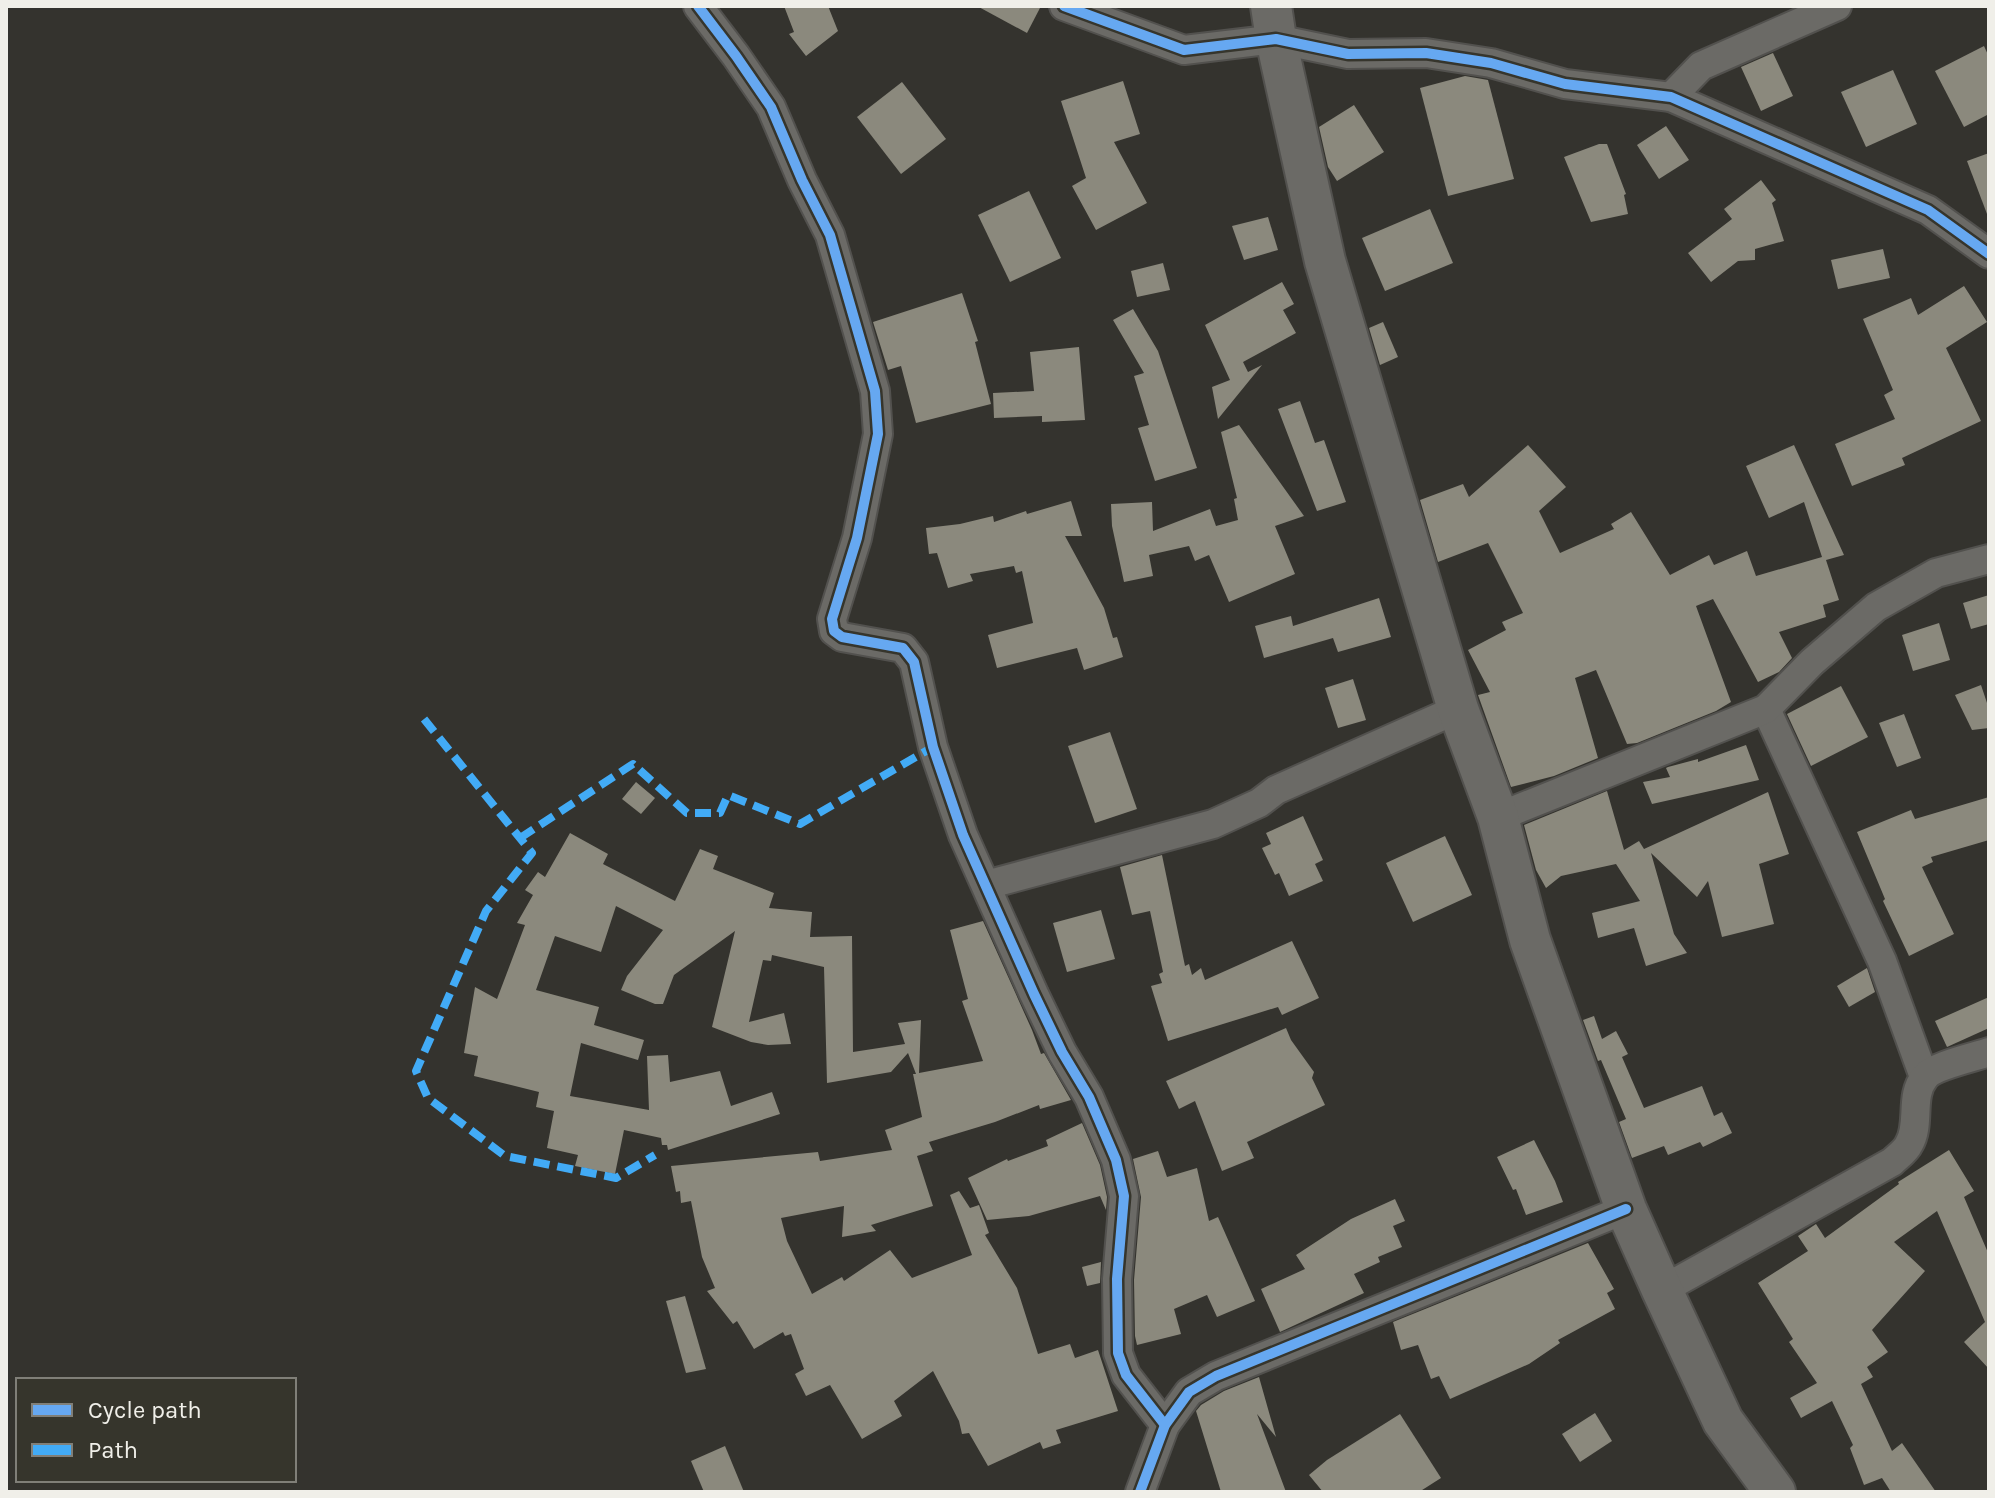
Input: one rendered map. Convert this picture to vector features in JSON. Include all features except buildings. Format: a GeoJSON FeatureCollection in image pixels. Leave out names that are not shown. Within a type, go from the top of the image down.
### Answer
{"type":"FeatureCollection","features":[{"type":"Feature","properties":{"kind":"main road"},"geometry":{"type":"LineString","coordinates":[[1273,23],[1325,261],[1458,709],[1498,817],[1530,940],[1626,1209],[1723,1421],[1775,1492]]}},
{"type":"Feature","properties":{"kind":"street"},"geometry":{"type":"LineString","coordinates":[[698,6],[771,107],[802,180],[830,235],[875,391],[878,434],[857,538],[832,619],[834,631],[842,637],[903,648],[914,662],[933,747],[963,835],[1034,994],[1062,1052],[1089,1097],[1116,1160],[1124,1196],[1117,1279],[1118,1353],[1126,1375],[1165,1425]]}},
{"type":"Feature","properties":{"kind":"street"},"geometry":{"type":"LineString","coordinates":[[1064,6],[1184,50],[1273,23],[1348,54],[1439,55],[1491,63],[1565,84],[1671,97],[1928,210],[1989,254]]}},
{"type":"Feature","properties":{"kind":"street"},"geometry":{"type":"LineString","coordinates":[[1671,97],[1701,66],[1837,6]]}},
{"type":"Feature","properties":{"kind":"street"},"geometry":{"type":"LineString","coordinates":[[1498,817],[1766,709],[1812,662],[1876,607],[1936,573],[1989,559]]}},
{"type":"Feature","properties":{"kind":"street"},"geometry":{"type":"LineString","coordinates":[[986,885],[1213,824],[1259,803],[1276,790],[1458,709]]}},
{"type":"Feature","properties":{"kind":"street"},"geometry":{"type":"LineString","coordinates":[[1662,1290],[1892,1162],[1909,1144],[1915,1128],[1915,1103],[1924,1077],[1882,961],[1766,709]]}},
{"type":"Feature","properties":{"kind":"street"},"geometry":{"type":"LineString","coordinates":[[1924,1077],[1989,1052]]}},
{"type":"Feature","properties":{"kind":"street"},"geometry":{"type":"LineString","coordinates":[[1140,1492],[1165,1425],[1189,1392],[1216,1376],[1626,1209]]}},
{"type":"Feature","properties":{"kind":"marked path"},"geometry":{"type":"LineString","coordinates":[[424,719],[532,853],[486,911],[416,1071],[428,1098],[505,1156],[616,1178],[655,1155]]}},
{"type":"Feature","properties":{"kind":"marked path"},"geometry":{"type":"LineString","coordinates":[[520,838],[633,764],[687,813],[720,813],[728,795],[800,824],[933,747]]}},
{"type":"Feature","properties":{"kind":"cycle path"},"geometry":{"type":"LineString","coordinates":[[698,6],[771,107],[802,180],[830,235],[875,391],[878,434],[857,538],[832,619],[834,631],[842,637],[903,648],[914,662],[933,747],[963,835],[1034,994],[1062,1052],[1089,1097],[1116,1160],[1124,1196],[1117,1279],[1118,1353],[1126,1375],[1165,1425]]}},
{"type":"Feature","properties":{"kind":"cycle path"},"geometry":{"type":"LineString","coordinates":[[1064,6],[1184,50],[1276,39],[1348,54],[1426,53],[1491,63],[1565,84],[1671,97],[1928,210],[1989,254]]}},
{"type":"Feature","properties":{"kind":"cycle path"},"geometry":{"type":"LineString","coordinates":[[1140,1492],[1165,1425],[1189,1392],[1216,1376],[1626,1209]]}}]}
